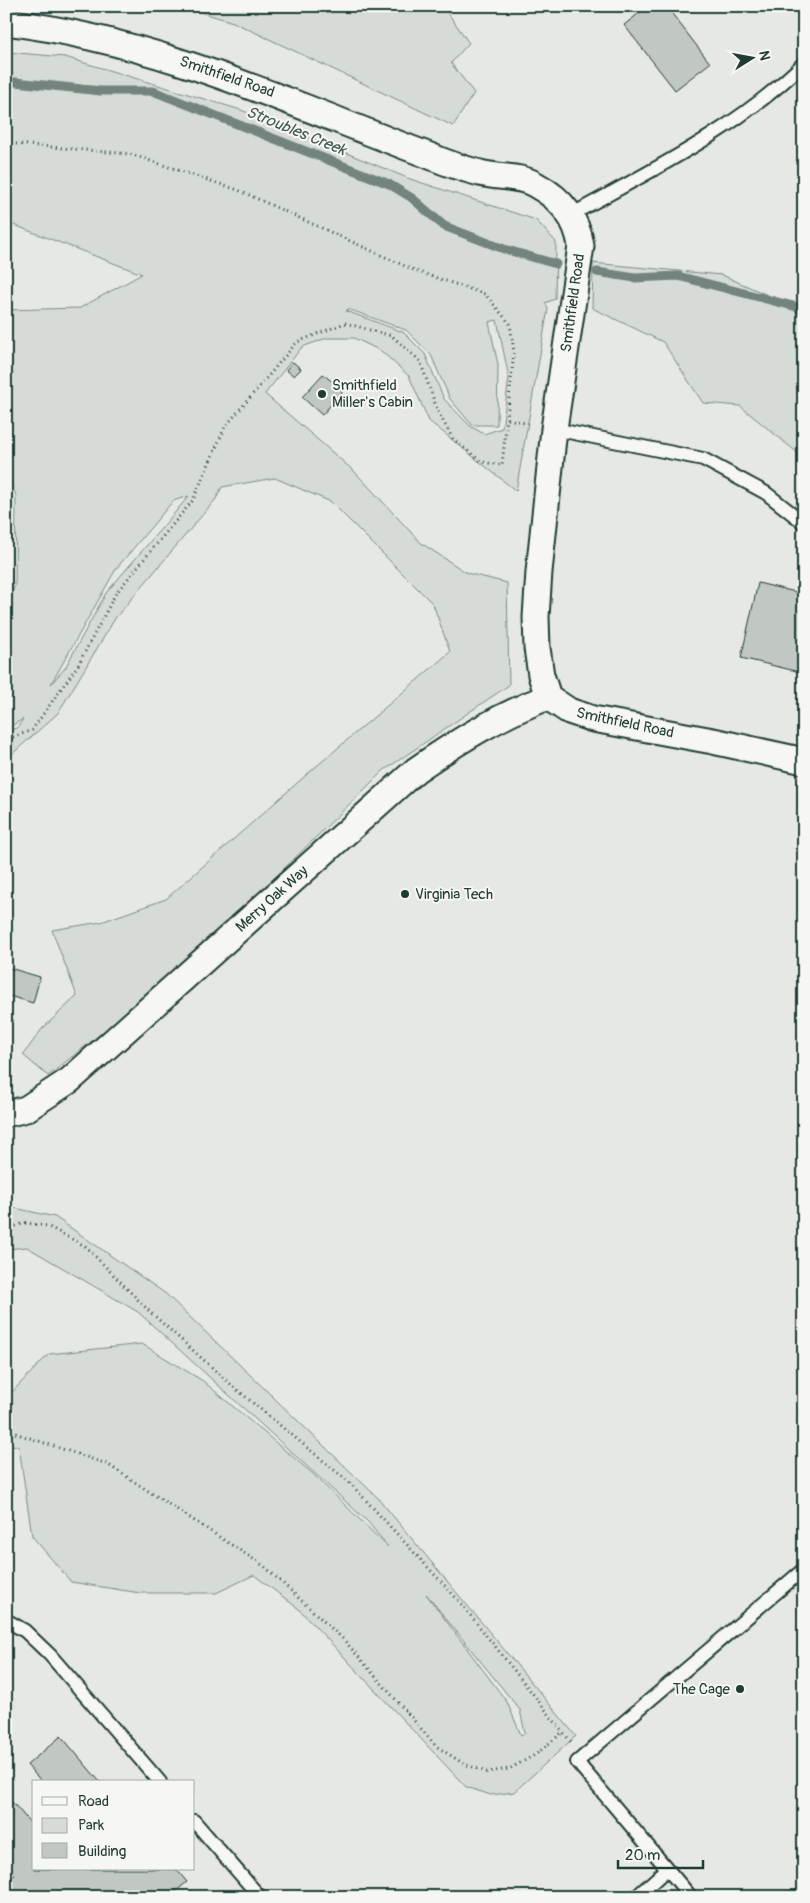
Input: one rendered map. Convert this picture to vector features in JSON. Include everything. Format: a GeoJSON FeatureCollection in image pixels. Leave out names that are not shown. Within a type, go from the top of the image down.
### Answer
{"type":"FeatureCollection","features":[{"type":"Feature","properties":{"kind":"street","name":"Smithfield Road"},"geometry":{"type":"LineString","coordinates":[[6,22],[88,36],[191,65],[282,97],[432,157],[480,173],[519,179],[535,184],[571,215],[579,233],[581,254],[554,428],[536,617],[541,675],[548,697],[569,711],[593,719],[712,741],[804,761]]}},
{"type":"Feature","properties":{"kind":"street","name":"Merry Oak Way"},"geometry":{"type":"LineString","coordinates":[[6,1114],[26,1108],[70,1080],[416,770],[454,743],[516,710],[548,697]]}},
{"type":"Feature","properties":{"kind":"lane"},"geometry":{"type":"LineString","coordinates":[[571,215],[700,144],[746,112],[804,63]]}},
{"type":"Feature","properties":{"kind":"lane"},"geometry":{"type":"LineString","coordinates":[[554,428],[704,458],[766,493],[804,524]]}},
{"type":"Feature","properties":{"kind":"lane"},"geometry":{"type":"LineString","coordinates":[[691,1897],[577,1762],[804,1569]]}},
{"type":"Feature","properties":{"kind":"lane"},"geometry":{"type":"LineString","coordinates":[[6,1620],[25,1631],[50,1655],[158,1780]]}},
{"type":"Feature","properties":{"kind":"lane"},"geometry":{"type":"LineString","coordinates":[[195,1822],[260,1897]]}},
{"type":"Feature","properties":{"kind":"lane"},"geometry":{"type":"LineString","coordinates":[[636,1897],[667,1869]]}},
{"type":"Feature","properties":{"kind":"path"},"geometry":{"type":"LineString","coordinates":[[6,143],[130,154],[238,190],[416,271],[485,294],[510,324],[514,352],[502,465],[482,462],[454,439],[438,412],[420,361],[392,336],[344,323],[297,342],[225,427],[193,500],[116,593],[78,665],[32,730],[6,740]]}},
{"type":"Feature","properties":{"kind":"path"},"geometry":{"type":"LineString","coordinates":[[6,1229],[26,1223],[47,1226],[85,1246],[149,1311],[236,1389],[349,1482],[459,1601],[574,1746]]}},
{"type":"Feature","properties":{"kind":"path"},"geometry":{"type":"LineString","coordinates":[[6,1430],[107,1464],[264,1566],[343,1639],[436,1746],[464,1764],[487,1772],[509,1769],[535,1755],[563,1732]]}},
{"type":"Feature","properties":{"kind":"shaded area","name":"Virginia Tech"},"geometry":{"type":"Polygon","coordinates":[[[6,6],[804,6],[804,1897],[6,1897],[6,6]]]}},
{"type":"Feature","properties":{"kind":"green space"},"geometry":{"type":"Polygon","coordinates":[[[180,6],[443,6],[469,43],[451,63],[474,93],[453,126],[233,22],[180,6]]]}},
{"type":"Feature","properties":{"kind":"green space"},"geometry":{"type":"Polygon","coordinates":[[[6,52],[65,57],[241,110],[410,179],[536,220],[556,242],[555,299],[545,303],[548,309],[516,491],[429,421],[409,376],[381,351],[354,338],[327,338],[302,347],[265,394],[355,472],[421,543],[467,573],[507,583],[509,685],[383,771],[223,929],[158,988],[48,1076],[23,1055],[42,1029],[77,996],[52,930],[101,922],[166,899],[305,776],[450,652],[433,604],[331,502],[275,478],[222,487],[216,499],[116,617],[58,713],[11,755],[6,756],[6,731],[17,728],[23,719],[6,729],[6,619],[15,583],[16,496],[6,468],[6,310],[80,308],[142,274],[6,222],[6,52]],[[348,309],[346,311],[403,332],[425,354],[444,399],[470,426],[484,434],[502,428],[509,378],[497,320],[489,322],[498,365],[497,425],[472,425],[450,399],[431,355],[406,330],[348,309]],[[189,496],[173,501],[116,569],[51,684],[65,668],[106,593],[189,496]]]}},
{"type":"Feature","properties":{"kind":"green space"},"geometry":{"type":"Polygon","coordinates":[[[593,263],[722,275],[804,311],[804,465],[799,454],[740,406],[703,403],[663,342],[592,308],[593,263]]]}},
{"type":"Feature","properties":{"kind":"green space"},"geometry":{"type":"Polygon","coordinates":[[[6,1206],[55,1217],[166,1294],[378,1498],[576,1736],[514,1792],[491,1795],[466,1787],[299,1609],[254,1575],[216,1593],[140,1593],[71,1582],[32,1536],[19,1447],[6,1443],[6,1397],[11,1398],[11,1393],[49,1354],[142,1344],[203,1381],[313,1474],[388,1547],[368,1522],[138,1312],[27,1247],[6,1249],[6,1206]],[[426,1594],[507,1702],[521,1735],[525,1733],[520,1710],[426,1594]]]}},
{"type":"Feature","properties":{"kind":"building"},"geometry":{"type":"Polygon","coordinates":[[[648,6],[666,6],[710,63],[675,90],[624,25],[648,6]]]}},
{"type":"Feature","properties":{"kind":"building"},"geometry":{"type":"Polygon","coordinates":[[[293,362],[301,369],[294,376],[286,370],[293,362]]]}},
{"type":"Feature","properties":{"kind":"building","name":"Smithfield Miller's Cabin"},"geometry":{"type":"Polygon","coordinates":[[[323,374],[343,391],[322,415],[302,397],[323,374]]]}},
{"type":"Feature","properties":{"kind":"building"},"geometry":{"type":"Polygon","coordinates":[[[758,583],[804,594],[804,673],[741,658],[758,583]]]}},
{"type":"Feature","properties":{"kind":"building"},"geometry":{"type":"Polygon","coordinates":[[[6,967],[40,977],[33,1003],[6,995],[6,967]]]}},
{"type":"Feature","properties":{"kind":"building"},"geometry":{"type":"Polygon","coordinates":[[[61,1736],[98,1780],[40,1780],[27,1765],[61,1736]]]}},
{"type":"Feature","properties":{"kind":"building"},"geometry":{"type":"Polygon","coordinates":[[[6,1795],[32,1825],[32,1870],[177,1870],[187,1882],[169,1897],[6,1897],[6,1882],[15,1875],[6,1864],[6,1795]]]}},
{"type":"Feature","properties":{"kind":"waterway","name":"Stroubles Creek"},"geometry":{"type":"LineString","coordinates":[[6,81],[101,91],[153,91],[389,184],[412,198],[444,226],[504,249],[556,264]]}},
{"type":"Feature","properties":{"kind":"waterway","name":"Stroubles Creek"},"geometry":{"type":"LineString","coordinates":[[597,272],[635,278],[678,276],[797,307],[804,314]]}},
{"type":"Feature","properties":{"kind":"place","name":"Smithfield Miller's Cabin"},"geometry":{"type":"Point","coordinates":[322,394]}},
{"type":"Feature","properties":{"kind":"place","name":"Virginia Tech"},"geometry":{"type":"Point","coordinates":[405,894]}},
{"type":"Feature","properties":{"kind":"place","name":"The Cage"},"geometry":{"type":"Point","coordinates":[740,1689]}}]}
